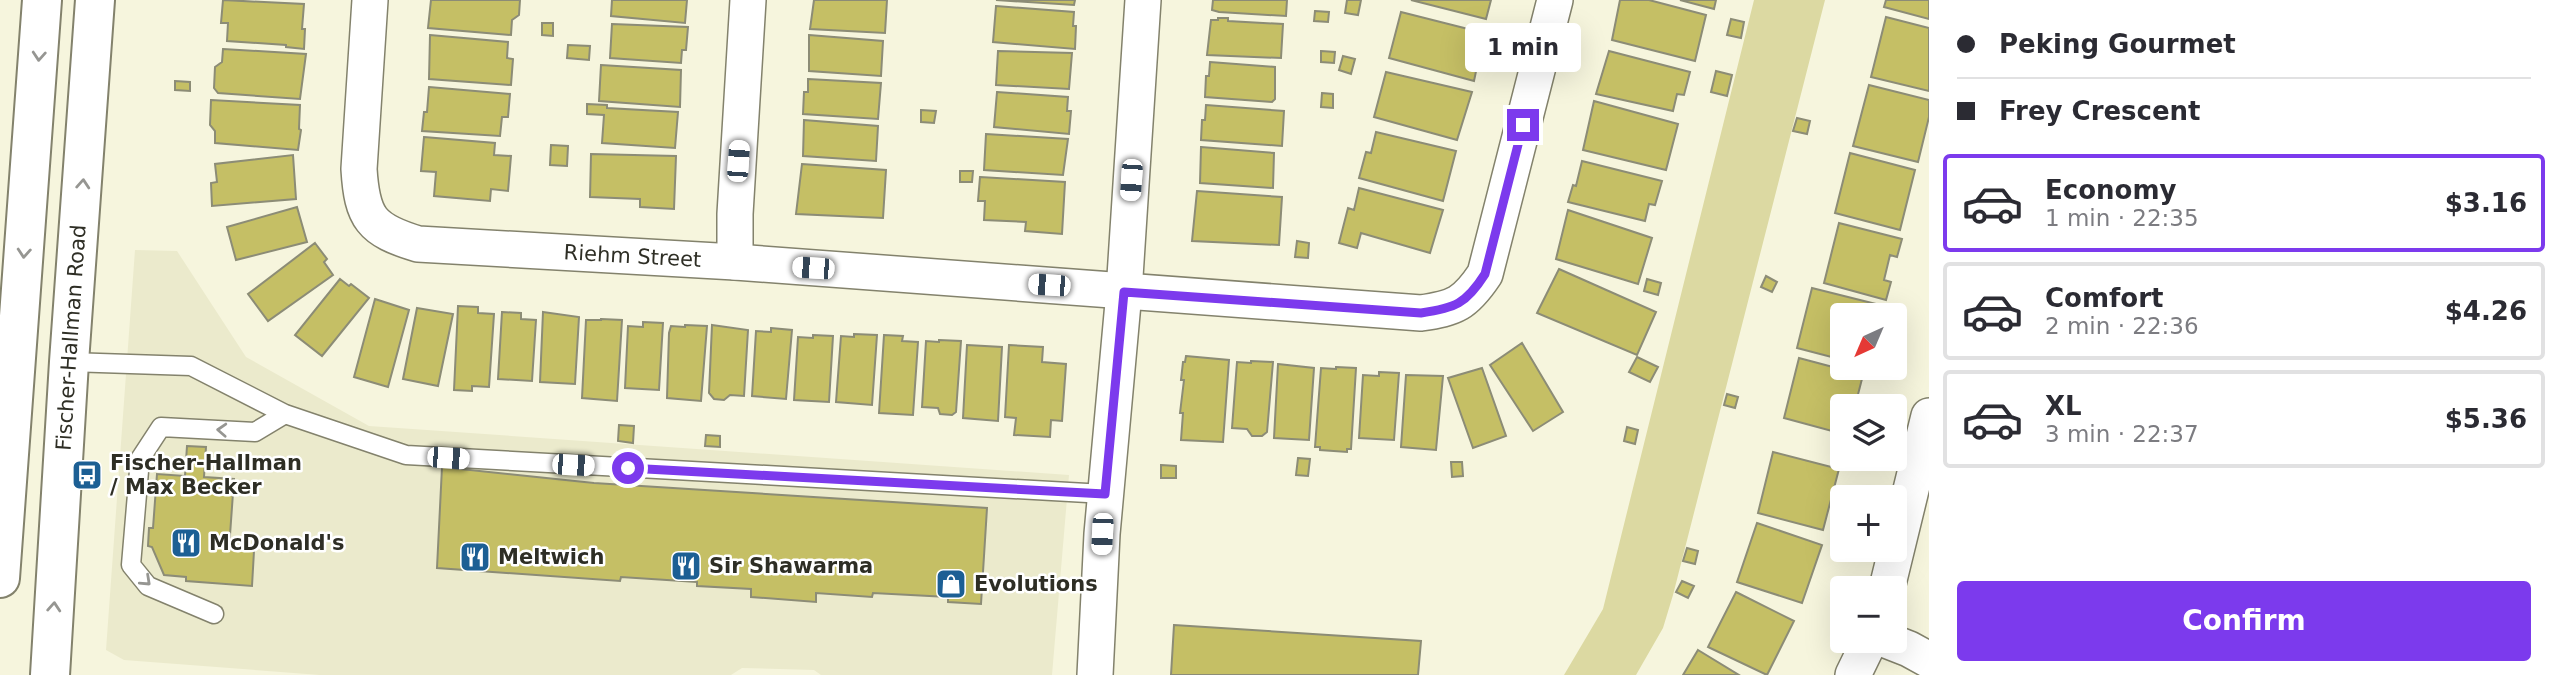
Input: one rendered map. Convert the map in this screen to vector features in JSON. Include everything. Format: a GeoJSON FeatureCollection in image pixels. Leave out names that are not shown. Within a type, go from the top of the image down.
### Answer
{"type":"FeatureCollection","features":[{"type":"Feature","properties":{"kind":"main road"},"geometry":{"type":"LineString","coordinates":[[0,578],[42,0]]}},
{"type":"Feature","properties":{"kind":"main road","name":"Fischer-Hallman Road"},"geometry":{"type":"LineString","coordinates":[[50,675],[95,0]]}},
{"type":"Feature","properties":{"kind":"street","name":"Riehm Street"},"geometry":{"type":"LineString","coordinates":[[370,0],[359,169],[361,195],[376,227],[392,236],[418,244],[735,262],[1421,313],[1450,309],[1473,292],[1485,274],[1555,0]]}},
{"type":"Feature","properties":{"kind":"street"},"geometry":{"type":"LineString","coordinates":[[735,262],[734,215],[748,0]]}},
{"type":"Feature","properties":{"kind":"street"},"geometry":{"type":"LineString","coordinates":[[1095,675],[1105,494],[1124,292],[1143,0]]}},
{"type":"Feature","properties":{"kind":"street"},"geometry":{"type":"LineString","coordinates":[[1889,576],[1929,416]]}},
{"type":"Feature","properties":{"kind":"street"},"geometry":{"type":"LineString","coordinates":[[1907,648],[1929,660]]}},
{"type":"Feature","properties":{"kind":"street"},"geometry":{"type":"LineString","coordinates":[[1853,675],[1864,653]]}},
{"type":"Feature","properties":{"kind":"lane"},"geometry":{"type":"LineString","coordinates":[[69,362],[191,366],[285,414],[406,455],[1105,494]]}},
{"type":"Feature","properties":{"kind":"lane"},"geometry":{"type":"LineString","coordinates":[[214,614],[148,586],[131,565],[140,459],[161,427],[255,432],[285,414]]}},
{"type":"Feature","properties":{"kind":"shaded area"},"geometry":{"type":"Polygon","coordinates":[[[1754,0],[1825,0],[1673,595],[1663,628],[1636,675],[1564,675],[1603,609],[1754,0]]]}},
{"type":"Feature","properties":{"kind":"shaded area"},"geometry":{"type":"Polygon","coordinates":[[[135,250],[177,251],[246,357],[369,426],[1069,475],[1052,675],[821,675],[814,670],[742,668],[731,675],[320,675],[124,660],[106,650],[135,250]]]}},
{"type":"Feature","properties":{"kind":"building"},"geometry":{"type":"Polygon","coordinates":[[[223,0],[304,4],[304,49],[286,45],[227,41],[228,23],[221,23],[223,0]]]}},
{"type":"Feature","properties":{"kind":"building"},"geometry":{"type":"Polygon","coordinates":[[[431,0],[520,0],[519,15],[512,20],[511,35],[428,28],[431,0]]]}},
{"type":"Feature","properties":{"kind":"building"},"geometry":{"type":"Polygon","coordinates":[[[612,0],[687,0],[685,23],[611,16],[612,0]]]}},
{"type":"Feature","properties":{"kind":"building"},"geometry":{"type":"Polygon","coordinates":[[[814,0],[887,0],[885,33],[810,29],[814,0]]]}},
{"type":"Feature","properties":{"kind":"building"},"geometry":{"type":"Polygon","coordinates":[[[996,0],[1075,0],[1074,5],[996,0]]]}},
{"type":"Feature","properties":{"kind":"building"},"geometry":{"type":"Polygon","coordinates":[[[1213,0],[1287,0],[1286,16],[1219,12],[1212,10],[1213,0]]]}},
{"type":"Feature","properties":{"kind":"building"},"geometry":{"type":"Polygon","coordinates":[[[1347,0],[1361,0],[1358,15],[1345,13],[1347,0]]]}},
{"type":"Feature","properties":{"kind":"building"},"geometry":{"type":"Polygon","coordinates":[[[1411,0],[1491,0],[1486,19],[1411,0]]]}},
{"type":"Feature","properties":{"kind":"building"},"geometry":{"type":"Polygon","coordinates":[[[1620,0],[1649,0],[1706,15],[1695,61],[1612,40],[1620,0]]]}},
{"type":"Feature","properties":{"kind":"building"},"geometry":{"type":"Polygon","coordinates":[[[1680,0],[1716,0],[1714,9],[1680,0]]]}},
{"type":"Feature","properties":{"kind":"building"},"geometry":{"type":"Polygon","coordinates":[[[1886,0],[1929,0],[1929,19],[1884,7],[1886,0]]]}},
{"type":"Feature","properties":{"kind":"building"},"geometry":{"type":"Polygon","coordinates":[[[996,6],[1074,12],[1075,49],[993,42],[996,6]]]}},
{"type":"Feature","properties":{"kind":"building"},"geometry":{"type":"Polygon","coordinates":[[[1315,11],[1329,12],[1328,22],[1314,21],[1315,11]]]}},
{"type":"Feature","properties":{"kind":"building"},"geometry":{"type":"Polygon","coordinates":[[[1401,12],[1484,33],[1474,81],[1389,58],[1401,12]]]}},
{"type":"Feature","properties":{"kind":"building"},"geometry":{"type":"Polygon","coordinates":[[[1886,17],[1929,28],[1929,91],[1871,77],[1886,17]]]}},
{"type":"Feature","properties":{"kind":"building"},"geometry":{"type":"Polygon","coordinates":[[[1218,18],[1283,24],[1281,58],[1207,55],[1211,20],[1218,18]]]}},
{"type":"Feature","properties":{"kind":"building"},"geometry":{"type":"Polygon","coordinates":[[[1731,19],[1744,22],[1741,38],[1727,35],[1731,19]]]}},
{"type":"Feature","properties":{"kind":"building"},"geometry":{"type":"Polygon","coordinates":[[[542,23],[553,23],[553,36],[542,35],[542,23]]]}},
{"type":"Feature","properties":{"kind":"building"},"geometry":{"type":"Polygon","coordinates":[[[612,24],[688,27],[686,50],[682,50],[681,63],[610,58],[612,24]]]}},
{"type":"Feature","properties":{"kind":"building"},"geometry":{"type":"Polygon","coordinates":[[[430,35],[508,42],[507,58],[513,59],[511,85],[429,79],[430,35]]]}},
{"type":"Feature","properties":{"kind":"building"},"geometry":{"type":"Polygon","coordinates":[[[809,35],[883,41],[881,76],[809,71],[809,35]]]}},
{"type":"Feature","properties":{"kind":"building"},"geometry":{"type":"Polygon","coordinates":[[[568,45],[590,46],[589,60],[567,58],[568,45]]]}},
{"type":"Feature","properties":{"kind":"building"},"geometry":{"type":"Polygon","coordinates":[[[223,49],[306,54],[300,99],[218,93],[214,88],[215,67],[222,62],[223,49]]]}},
{"type":"Feature","properties":{"kind":"building"},"geometry":{"type":"Polygon","coordinates":[[[998,51],[1072,53],[1069,89],[996,85],[998,51]]]}},
{"type":"Feature","properties":{"kind":"building"},"geometry":{"type":"Polygon","coordinates":[[[1321,51],[1335,52],[1334,63],[1321,62],[1321,51]]]}},
{"type":"Feature","properties":{"kind":"building"},"geometry":{"type":"Polygon","coordinates":[[[1609,51],[1690,72],[1684,95],[1677,94],[1673,111],[1596,94],[1609,51]]]}},
{"type":"Feature","properties":{"kind":"building"},"geometry":{"type":"Polygon","coordinates":[[[1343,56],[1355,59],[1351,74],[1339,70],[1343,56]]]}},
{"type":"Feature","properties":{"kind":"building"},"geometry":{"type":"Polygon","coordinates":[[[1210,62],[1275,67],[1275,99],[1272,102],[1205,97],[1210,62]]]}},
{"type":"Feature","properties":{"kind":"building"},"geometry":{"type":"Polygon","coordinates":[[[601,65],[681,70],[680,107],[599,101],[601,65]]]}},
{"type":"Feature","properties":{"kind":"building"},"geometry":{"type":"Polygon","coordinates":[[[1716,71],[1732,75],[1727,96],[1711,92],[1716,71]]]}},
{"type":"Feature","properties":{"kind":"building"},"geometry":{"type":"Polygon","coordinates":[[[1386,72],[1472,92],[1457,140],[1374,117],[1386,72]]]}},
{"type":"Feature","properties":{"kind":"building"},"geometry":{"type":"Polygon","coordinates":[[[808,79],[881,83],[878,119],[803,114],[804,92],[808,92],[808,79]]]}},
{"type":"Feature","properties":{"kind":"building"},"geometry":{"type":"Polygon","coordinates":[[[175,81],[190,82],[190,91],[175,90],[175,81]]]}},
{"type":"Feature","properties":{"kind":"building"},"geometry":{"type":"Polygon","coordinates":[[[1869,85],[1929,100],[1929,117],[1918,162],[1853,146],[1869,85]]]}},
{"type":"Feature","properties":{"kind":"building"},"geometry":{"type":"Polygon","coordinates":[[[429,87],[510,94],[508,117],[502,117],[500,136],[422,131],[429,87]]]}},
{"type":"Feature","properties":{"kind":"building"},"geometry":{"type":"Polygon","coordinates":[[[997,92],[1068,97],[1067,111],[1071,111],[1069,134],[994,127],[997,92]]]}},
{"type":"Feature","properties":{"kind":"building"},"geometry":{"type":"Polygon","coordinates":[[[1322,93],[1333,94],[1333,108],[1321,107],[1322,93]]]}},
{"type":"Feature","properties":{"kind":"building"},"geometry":{"type":"Polygon","coordinates":[[[211,100],[300,105],[301,130],[298,150],[215,143],[215,131],[210,125],[211,100]]]}},
{"type":"Feature","properties":{"kind":"building"},"geometry":{"type":"Polygon","coordinates":[[[1594,101],[1678,124],[1666,170],[1583,150],[1594,101]]]}},
{"type":"Feature","properties":{"kind":"building"},"geometry":{"type":"Polygon","coordinates":[[[587,104],[607,105],[607,108],[678,112],[675,148],[602,143],[604,115],[587,114],[587,104]]]}},
{"type":"Feature","properties":{"kind":"building"},"geometry":{"type":"Polygon","coordinates":[[[1206,105],[1284,111],[1282,146],[1201,140],[1206,105]]]}},
{"type":"Feature","properties":{"kind":"building"},"geometry":{"type":"Polygon","coordinates":[[[921,110],[936,111],[934,123],[921,122],[921,110]]]}},
{"type":"Feature","properties":{"kind":"building"},"geometry":{"type":"Polygon","coordinates":[[[1797,118],[1810,121],[1807,134],[1793,131],[1797,118]]]}},
{"type":"Feature","properties":{"kind":"building"},"geometry":{"type":"Polygon","coordinates":[[[804,120],[878,126],[876,161],[803,156],[804,120]]]}},
{"type":"Feature","properties":{"kind":"building"},"geometry":{"type":"Polygon","coordinates":[[[1376,132],[1456,151],[1443,201],[1359,178],[1366,152],[1371,153],[1376,132]]]}},
{"type":"Feature","properties":{"kind":"building"},"geometry":{"type":"Polygon","coordinates":[[[986,134],[1068,139],[1063,175],[984,170],[986,134]]]}},
{"type":"Feature","properties":{"kind":"building"},"geometry":{"type":"Polygon","coordinates":[[[424,137],[495,143],[494,155],[511,156],[508,191],[491,189],[490,201],[434,196],[436,172],[421,171],[424,137]]]}},
{"type":"Feature","properties":{"kind":"building"},"geometry":{"type":"Polygon","coordinates":[[[551,145],[568,146],[567,166],[550,165],[551,145]]]}},
{"type":"Feature","properties":{"kind":"building"},"geometry":{"type":"Polygon","coordinates":[[[1201,147],[1274,153],[1273,188],[1200,183],[1201,147]]]}},
{"type":"Feature","properties":{"kind":"building"},"geometry":{"type":"Polygon","coordinates":[[[1850,153],[1915,170],[1900,230],[1835,213],[1850,153]]]}},
{"type":"Feature","properties":{"kind":"building"},"geometry":{"type":"Polygon","coordinates":[[[591,154],[676,156],[674,209],[640,207],[640,199],[590,197],[591,154]]]}},
{"type":"Feature","properties":{"kind":"building"},"geometry":{"type":"Polygon","coordinates":[[[293,155],[296,199],[212,206],[211,183],[217,182],[215,164],[293,155]]]}},
{"type":"Feature","properties":{"kind":"building"},"geometry":{"type":"Polygon","coordinates":[[[1582,161],[1662,181],[1655,205],[1649,204],[1645,221],[1568,202],[1573,185],[1576,186],[1582,161]]]}},
{"type":"Feature","properties":{"kind":"building"},"geometry":{"type":"Polygon","coordinates":[[[802,164],[886,170],[883,218],[796,214],[802,164]]]}},
{"type":"Feature","properties":{"kind":"building"},"geometry":{"type":"Polygon","coordinates":[[[960,171],[973,171],[972,182],[960,182],[960,171]]]}},
{"type":"Feature","properties":{"kind":"building"},"geometry":{"type":"Polygon","coordinates":[[[980,177],[1065,182],[1062,234],[1025,231],[1026,222],[984,220],[985,201],[978,201],[980,177]]]}},
{"type":"Feature","properties":{"kind":"building"},"geometry":{"type":"Polygon","coordinates":[[[1359,188],[1443,210],[1430,253],[1361,233],[1357,248],[1339,243],[1348,208],[1354,210],[1359,188]]]}},
{"type":"Feature","properties":{"kind":"building"},"geometry":{"type":"Polygon","coordinates":[[[1197,191],[1282,197],[1279,245],[1192,241],[1197,191]]]}},
{"type":"Feature","properties":{"kind":"building"},"geometry":{"type":"Polygon","coordinates":[[[297,207],[307,242],[236,260],[227,227],[297,207]]]}},
{"type":"Feature","properties":{"kind":"building"},"geometry":{"type":"Polygon","coordinates":[[[1568,210],[1652,238],[1638,284],[1556,259],[1568,210]]]}},
{"type":"Feature","properties":{"kind":"building"},"geometry":{"type":"Polygon","coordinates":[[[1839,223],[1902,239],[1897,257],[1890,255],[1884,280],[1891,282],[1886,300],[1824,283],[1839,223]]]}},
{"type":"Feature","properties":{"kind":"building"},"geometry":{"type":"Polygon","coordinates":[[[1297,241],[1309,243],[1308,258],[1295,257],[1297,241]]]}},
{"type":"Feature","properties":{"kind":"building"},"geometry":{"type":"Polygon","coordinates":[[[315,243],[327,259],[324,262],[333,275],[268,321],[248,294],[315,243]]]}},
{"type":"Feature","properties":{"kind":"building"},"geometry":{"type":"Polygon","coordinates":[[[1559,269],[1656,312],[1637,355],[1537,313],[1559,269]]]}},
{"type":"Feature","properties":{"kind":"building"},"geometry":{"type":"Polygon","coordinates":[[[1766,276],[1777,282],[1772,292],[1761,287],[1766,276]]]}},
{"type":"Feature","properties":{"kind":"building"},"geometry":{"type":"Polygon","coordinates":[[[340,279],[369,298],[322,356],[295,335],[340,279]]]}},
{"type":"Feature","properties":{"kind":"building"},"geometry":{"type":"Polygon","coordinates":[[[1647,279],[1661,283],[1658,295],[1644,291],[1647,279]]]}},
{"type":"Feature","properties":{"kind":"building"},"geometry":{"type":"Polygon","coordinates":[[[1812,288],[1872,303],[1830,303],[1830,357],[1797,348],[1812,288]]]}},
{"type":"Feature","properties":{"kind":"building"},"geometry":{"type":"Polygon","coordinates":[[[375,299],[409,310],[388,387],[354,377],[375,299]]]}},
{"type":"Feature","properties":{"kind":"building"},"geometry":{"type":"Polygon","coordinates":[[[458,306],[478,307],[478,313],[494,314],[489,387],[472,386],[472,391],[454,390],[458,306]]]}},
{"type":"Feature","properties":{"kind":"building"},"geometry":{"type":"Polygon","coordinates":[[[417,308],[453,314],[438,386],[403,379],[417,308]]]}},
{"type":"Feature","properties":{"kind":"building"},"geometry":{"type":"Polygon","coordinates":[[[502,312],[521,313],[521,319],[536,320],[532,381],[498,379],[502,312]]]}},
{"type":"Feature","properties":{"kind":"building"},"geometry":{"type":"Polygon","coordinates":[[[543,312],[579,317],[575,384],[540,382],[543,312]]]}},
{"type":"Feature","properties":{"kind":"building"},"geometry":{"type":"Polygon","coordinates":[[[586,320],[622,320],[617,401],[582,398],[586,320]]]}},
{"type":"Feature","properties":{"kind":"building"},"geometry":{"type":"Polygon","coordinates":[[[643,322],[663,323],[659,390],[625,388],[628,326],[643,327],[643,322]]]}},
{"type":"Feature","properties":{"kind":"building"},"geometry":{"type":"Polygon","coordinates":[[[712,325],[748,330],[744,396],[730,395],[724,400],[714,399],[709,393],[712,325]]]}},
{"type":"Feature","properties":{"kind":"building"},"geometry":{"type":"Polygon","coordinates":[[[671,326],[707,326],[701,401],[667,398],[669,333],[671,326]]]}},
{"type":"Feature","properties":{"kind":"building"},"geometry":{"type":"Polygon","coordinates":[[[771,328],[792,330],[786,399],[752,396],[756,331],[771,332],[771,328]]]}},
{"type":"Feature","properties":{"kind":"building"},"geometry":{"type":"Polygon","coordinates":[[[854,334],[877,335],[872,405],[836,402],[841,336],[854,337],[854,334]]]}},
{"type":"Feature","properties":{"kind":"building"},"geometry":{"type":"Polygon","coordinates":[[[813,335],[833,336],[829,402],[794,400],[798,337],[813,338],[813,335]]]}},
{"type":"Feature","properties":{"kind":"building"},"geometry":{"type":"Polygon","coordinates":[[[884,335],[903,336],[902,341],[918,342],[913,415],[879,413],[884,335]]]}},
{"type":"Feature","properties":{"kind":"building"},"geometry":{"type":"Polygon","coordinates":[[[926,341],[961,341],[956,412],[952,415],[940,414],[938,408],[922,407],[926,341]]]}},
{"type":"Feature","properties":{"kind":"building"},"geometry":{"type":"Polygon","coordinates":[[[1522,343],[1563,412],[1533,431],[1490,365],[1522,343]]]}},
{"type":"Feature","properties":{"kind":"building"},"geometry":{"type":"Polygon","coordinates":[[[967,345],[1002,347],[998,421],[963,418],[967,345]]]}},
{"type":"Feature","properties":{"kind":"building"},"geometry":{"type":"Polygon","coordinates":[[[1009,345],[1043,347],[1042,362],[1066,364],[1062,421],[1051,420],[1050,437],[1014,435],[1016,418],[1005,417],[1009,345]]]}},
{"type":"Feature","properties":{"kind":"building"},"geometry":{"type":"Polygon","coordinates":[[[1186,356],[1229,360],[1223,442],[1181,440],[1183,413],[1180,413],[1184,380],[1181,380],[1186,356]]]}},
{"type":"Feature","properties":{"kind":"building"},"geometry":{"type":"Polygon","coordinates":[[[1637,357],[1658,367],[1650,382],[1629,372],[1637,357]]]}},
{"type":"Feature","properties":{"kind":"building"},"geometry":{"type":"Polygon","coordinates":[[[1799,358],[1830,366],[1830,380],[1862,380],[1858,394],[1830,394],[1830,430],[1784,418],[1799,358]]]}},
{"type":"Feature","properties":{"kind":"building"},"geometry":{"type":"Polygon","coordinates":[[[1237,362],[1273,362],[1267,432],[1262,436],[1252,436],[1247,429],[1232,428],[1237,362]]]}},
{"type":"Feature","properties":{"kind":"building"},"geometry":{"type":"Polygon","coordinates":[[[1278,364],[1314,368],[1309,440],[1274,438],[1278,364]]]}},
{"type":"Feature","properties":{"kind":"building"},"geometry":{"type":"Polygon","coordinates":[[[1321,368],[1356,368],[1351,449],[1347,449],[1347,452],[1320,450],[1320,447],[1315,447],[1321,368]]]}},
{"type":"Feature","properties":{"kind":"building"},"geometry":{"type":"Polygon","coordinates":[[[1482,368],[1506,436],[1473,448],[1448,378],[1482,368]]]}},
{"type":"Feature","properties":{"kind":"building"},"geometry":{"type":"Polygon","coordinates":[[[1379,372],[1399,373],[1394,440],[1359,438],[1363,375],[1379,376],[1379,372]]]}},
{"type":"Feature","properties":{"kind":"building"},"geometry":{"type":"Polygon","coordinates":[[[1406,375],[1443,376],[1436,450],[1401,447],[1406,375]]]}},
{"type":"Feature","properties":{"kind":"building"},"geometry":{"type":"Polygon","coordinates":[[[1727,394],[1738,397],[1735,408],[1724,405],[1727,394]]]}},
{"type":"Feature","properties":{"kind":"building"},"geometry":{"type":"Polygon","coordinates":[[[619,425],[634,426],[633,443],[618,441],[619,425]]]}},
{"type":"Feature","properties":{"kind":"building"},"geometry":{"type":"Polygon","coordinates":[[[1627,427],[1638,430],[1635,444],[1624,441],[1627,427]]]}},
{"type":"Feature","properties":{"kind":"building"},"geometry":{"type":"Polygon","coordinates":[[[706,435],[720,436],[720,447],[705,446],[706,435]]]}},
{"type":"Feature","properties":{"kind":"building"},"geometry":{"type":"Polygon","coordinates":[[[187,446],[206,447],[204,477],[234,479],[229,549],[254,551],[252,586],[186,581],[186,577],[164,575],[152,547],[148,546],[149,528],[153,528],[157,474],[185,476],[187,446]]]}},
{"type":"Feature","properties":{"kind":"building"},"geometry":{"type":"Polygon","coordinates":[[[1773,452],[1830,467],[1830,471],[1838,471],[1835,485],[1830,485],[1830,503],[1823,530],[1758,513],[1773,452]]]}},
{"type":"Feature","properties":{"kind":"building"},"geometry":{"type":"Polygon","coordinates":[[[1298,458],[1310,459],[1308,476],[1296,475],[1298,458]]]}},
{"type":"Feature","properties":{"kind":"building"},"geometry":{"type":"Polygon","coordinates":[[[1451,462],[1462,462],[1463,476],[1452,477],[1451,462]]]}},
{"type":"Feature","properties":{"kind":"building"},"geometry":{"type":"Polygon","coordinates":[[[1161,465],[1176,466],[1176,478],[1161,478],[1161,465]]]}},
{"type":"Feature","properties":{"kind":"building"},"geometry":{"type":"Polygon","coordinates":[[[442,467],[594,483],[987,508],[981,604],[948,602],[948,597],[873,593],[872,597],[816,593],[816,602],[751,597],[751,589],[697,586],[697,582],[621,577],[620,581],[437,568],[442,467]]]}},
{"type":"Feature","properties":{"kind":"building"},"geometry":{"type":"Polygon","coordinates":[[[1757,523],[1822,545],[1802,603],[1737,582],[1757,523]]]}},
{"type":"Feature","properties":{"kind":"building"},"geometry":{"type":"Polygon","coordinates":[[[1687,548],[1698,551],[1695,564],[1683,561],[1687,548]]]}},
{"type":"Feature","properties":{"kind":"building"},"geometry":{"type":"Polygon","coordinates":[[[1682,581],[1694,586],[1688,598],[1676,592],[1682,581]]]}},
{"type":"Feature","properties":{"kind":"building"},"geometry":{"type":"Polygon","coordinates":[[[1736,592],[1794,621],[1767,675],[1708,647],[1736,592]]]}},
{"type":"Feature","properties":{"kind":"building"},"geometry":{"type":"Polygon","coordinates":[[[1174,625],[1421,641],[1418,675],[1171,675],[1174,625]]]}},
{"type":"Feature","properties":{"kind":"building"},"geometry":{"type":"Polygon","coordinates":[[[1698,650],[1739,675],[1683,675],[1698,650]]]}},
{"type":"Feature","properties":{"kind":"place","name":"Fischer-Hallman / Max Becker"},"geometry":{"type":"Point","coordinates":[87,475]}},
{"type":"Feature","properties":{"kind":"place","name":"McDonald's"},"geometry":{"type":"Point","coordinates":[186,543]}},
{"type":"Feature","properties":{"kind":"place","name":"Meltwich"},"geometry":{"type":"Point","coordinates":[475,557]}},
{"type":"Feature","properties":{"kind":"place","name":"Sir Shawarma"},"geometry":{"type":"Point","coordinates":[686,566]}},
{"type":"Feature","properties":{"kind":"place","name":"Evolutions"},"geometry":{"type":"Point","coordinates":[951,584]}},
{"type":"Feature","properties":{"kind":"route"},"geometry":{"type":"LineString","coordinates":[[628,468],[1105,494],[1124,292],[1421,313],[1450,309],[1473,292],[1485,274],[1523,125]]}}]}
